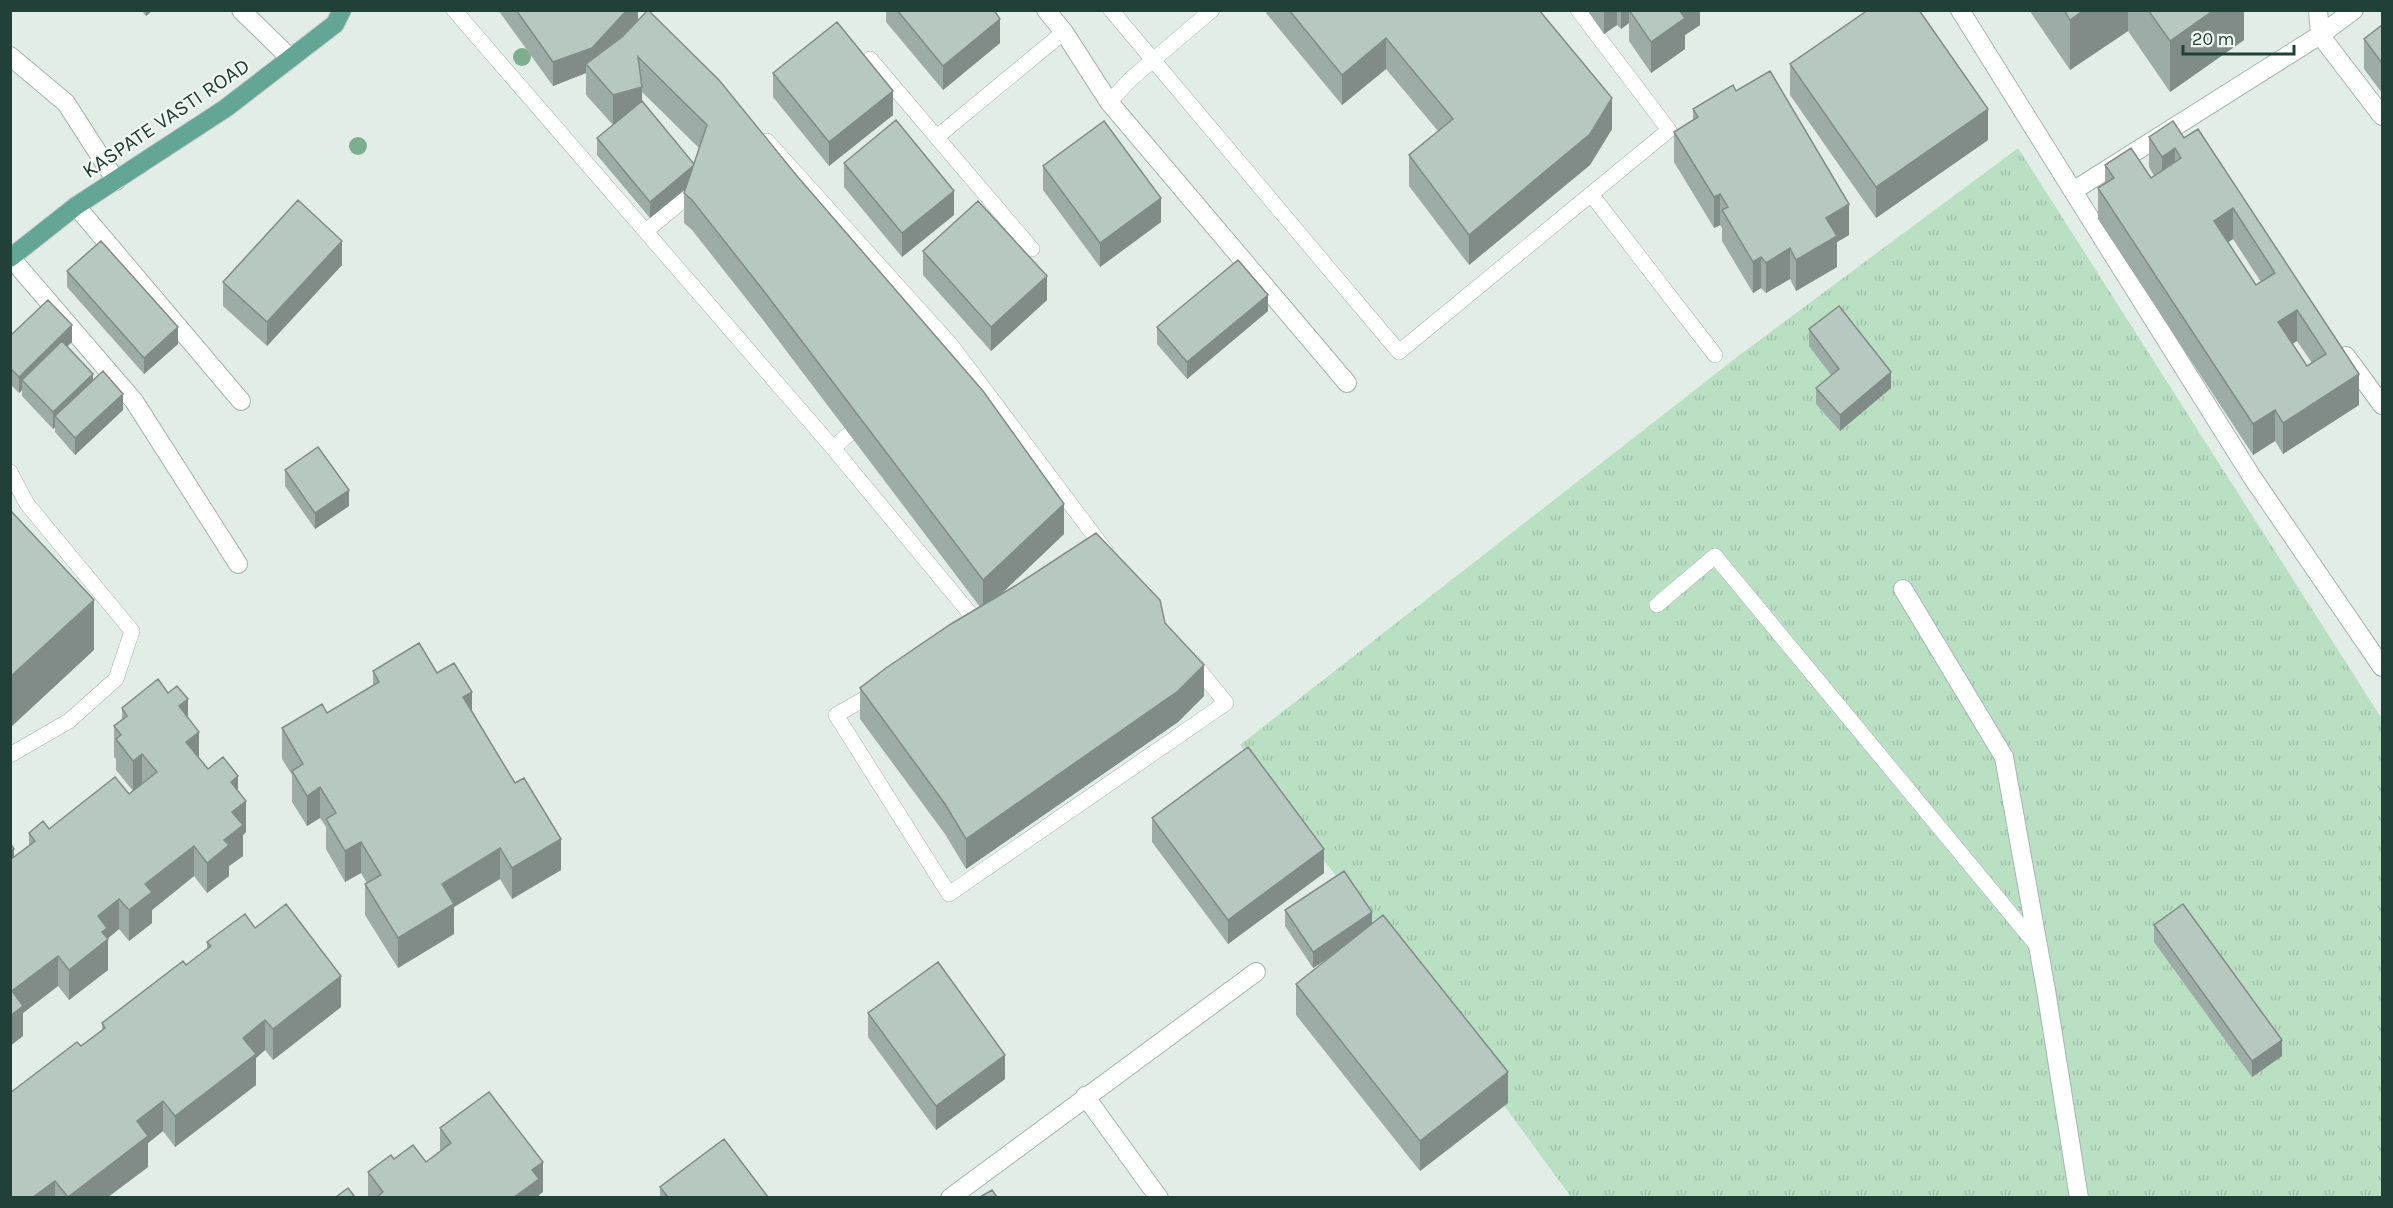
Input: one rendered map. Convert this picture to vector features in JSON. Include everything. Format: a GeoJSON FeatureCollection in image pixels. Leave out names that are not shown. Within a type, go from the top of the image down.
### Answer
{"type":"FeatureCollection","features":[{"type":"Feature","properties":{"kind":"main road","name":"KASPATE VASTI ROAD"},"geometry":{"type":"LineString","coordinates":[[11,258],[76,206],[226,108],[335,24],[342,10]]}},
{"type":"Feature","properties":{"kind":"street"},"geometry":{"type":"LineString","coordinates":[[241,10],[290,58]]}},
{"type":"Feature","properties":{"kind":"street"},"geometry":{"type":"LineString","coordinates":[[1046,10],[1064,32],[1109,102],[1347,384]]}},
{"type":"Feature","properties":{"kind":"street"},"geometry":{"type":"LineString","coordinates":[[1960,10],[2252,477],[2382,667]]}},
{"type":"Feature","properties":{"kind":"street"},"geometry":{"type":"LineString","coordinates":[[2318,10],[2320,35],[2382,116]]}},
{"type":"Feature","properties":{"kind":"street"},"geometry":{"type":"LineString","coordinates":[[2073,191],[2190,126],[2354,10]]}},
{"type":"Feature","properties":{"kind":"street"},"geometry":{"type":"LineString","coordinates":[[10,56],[66,104],[116,181]]}},
{"type":"Feature","properties":{"kind":"street"},"geometry":{"type":"LineString","coordinates":[[76,206],[241,401]]}},
{"type":"Feature","properties":{"kind":"street"},"geometry":{"type":"LineString","coordinates":[[11,258],[134,401],[238,564]]}},
{"type":"Feature","properties":{"kind":"street"},"geometry":{"type":"LineString","coordinates":[[2333,336],[2382,405]]}},
{"type":"Feature","properties":{"kind":"street"},"geometry":{"type":"LineString","coordinates":[[1904,588],[2004,757],[2039,948],[2079,1197]]}},
{"type":"Feature","properties":{"kind":"street"},"geometry":{"type":"LineString","coordinates":[[950,1197],[1256,972]]}},
{"type":"Feature","properties":{"kind":"street"},"geometry":{"type":"LineString","coordinates":[[1085,1096],[1159,1197]]}},
{"type":"Feature","properties":{"kind":"lane"},"geometry":{"type":"LineString","coordinates":[[454,10],[833,448],[983,630]]}},
{"type":"Feature","properties":{"kind":"lane"},"geometry":{"type":"LineString","coordinates":[[1111,10],[1399,352],[1669,130],[1578,10]]}},
{"type":"Feature","properties":{"kind":"lane"},"geometry":{"type":"LineString","coordinates":[[1109,102],[1212,10]]}},
{"type":"Feature","properties":{"kind":"lane"},"geometry":{"type":"LineString","coordinates":[[938,136],[1064,32]]}},
{"type":"Feature","properties":{"kind":"lane"},"geometry":{"type":"LineString","coordinates":[[870,59],[1032,249]]}},
{"type":"Feature","properties":{"kind":"lane"},"geometry":{"type":"LineString","coordinates":[[757,135],[946,349],[1098,550],[1117,565]]}},
{"type":"Feature","properties":{"kind":"lane"},"geometry":{"type":"LineString","coordinates":[[646,231],[709,180]]}},
{"type":"Feature","properties":{"kind":"lane"},"geometry":{"type":"LineString","coordinates":[[1591,194],[1715,355]]}},
{"type":"Feature","properties":{"kind":"lane"},"geometry":{"type":"LineString","coordinates":[[833,448],[875,412]]}},
{"type":"Feature","properties":{"kind":"lane"},"geometry":{"type":"LineString","coordinates":[[10,472],[27,504],[132,631],[116,680],[69,721],[10,755]]}},
{"type":"Feature","properties":{"kind":"lane"},"geometry":{"type":"LineString","coordinates":[[1657,605],[1715,556],[2039,948]]}},
{"type":"Feature","properties":{"kind":"lane"},"geometry":{"type":"LineString","coordinates":[[895,681],[836,715],[949,894],[1226,703],[1182,648]]}},
{"type":"Feature","properties":{"kind":"green space"},"geometry":{"type":"Polygon","coordinates":[[[2018,148],[2382,719],[2382,1197],[1571,1197],[1240,745],[1741,354],[2018,148]]]}},
{"type":"Feature","properties":{"kind":"building"},"geometry":{"type":"Polygon","coordinates":[[[516,10],[627,10],[592,48],[553,62],[516,10]]]}},
{"type":"Feature","properties":{"kind":"building"},"geometry":{"type":"Polygon","coordinates":[[[648,10],[719,80],[797,176],[983,391],[1064,504],[983,580],[763,290],[684,193],[707,125],[638,57],[642,87],[613,95],[586,64],[622,37],[648,10]]]}},
{"type":"Feature","properties":{"kind":"building"},"geometry":{"type":"Polygon","coordinates":[[[897,10],[994,10],[1000,19],[943,66],[897,10]]]}},
{"type":"Feature","properties":{"kind":"building"},"geometry":{"type":"Polygon","coordinates":[[[1289,10],[1539,10],[1612,98],[1590,134],[1469,235],[1409,155],[1453,119],[1386,38],[1342,75],[1289,10]]]}},
{"type":"Feature","properties":{"kind":"building"},"geometry":{"type":"Polygon","coordinates":[[[1629,10],[1679,10],[1685,18],[1651,42],[1629,10]]]}},
{"type":"Feature","properties":{"kind":"building"},"geometry":{"type":"Polygon","coordinates":[[[1868,10],[1919,10],[1988,109],[1876,187],[1790,64],[1868,10]]]}},
{"type":"Feature","properties":{"kind":"building"},"geometry":{"type":"Polygon","coordinates":[[[2064,10],[2084,10],[2070,20],[2064,10]]]}},
{"type":"Feature","properties":{"kind":"building"},"geometry":{"type":"Polygon","coordinates":[[[2148,10],[2214,10],[2170,41],[2148,10]]]}},
{"type":"Feature","properties":{"kind":"building"},"geometry":{"type":"Polygon","coordinates":[[[837,22],[893,91],[829,142],[773,73],[837,22]]]}},
{"type":"Feature","properties":{"kind":"building"},"geometry":{"type":"Polygon","coordinates":[[[2382,25],[2382,63],[2364,39],[2382,25]]]}},
{"type":"Feature","properties":{"kind":"building"},"geometry":{"type":"Polygon","coordinates":[[[1770,71],[1849,204],[1826,218],[1837,236],[1796,260],[1790,248],[1766,263],[1761,257],[1753,262],[1722,210],[1728,207],[1720,194],[1714,197],[1674,132],[1698,117],[1693,109],[1733,85],[1736,91],[1770,71]]]}},
{"type":"Feature","properties":{"kind":"building"},"geometry":{"type":"Polygon","coordinates":[[[642,101],[694,164],[650,202],[597,138],[642,101]]]}},
{"type":"Feature","properties":{"kind":"building"},"geometry":{"type":"Polygon","coordinates":[[[896,120],[954,191],[902,233],[844,163],[896,120]]]}},
{"type":"Feature","properties":{"kind":"building"},"geometry":{"type":"Polygon","coordinates":[[[1104,121],[1161,198],[1100,243],[1043,166],[1104,121]]]}},
{"type":"Feature","properties":{"kind":"building"},"geometry":{"type":"Polygon","coordinates":[[[2173,121],[2184,138],[2198,129],[2359,374],[2283,423],[2275,410],[2253,424],[2098,188],[2114,178],[2105,165],[2131,148],[2151,178],[2181,158],[2175,148],[2162,157],[2149,137],[2173,121]],[[2233,208],[2214,221],[2256,285],[2275,273],[2233,208]],[[2297,310],[2278,322],[2307,366],[2326,354],[2297,310]]]}},
{"type":"Feature","properties":{"kind":"building"},"geometry":{"type":"Polygon","coordinates":[[[298,200],[342,241],[267,322],[223,282],[298,200]]]}},
{"type":"Feature","properties":{"kind":"building"},"geometry":{"type":"Polygon","coordinates":[[[978,201],[1047,276],[991,327],[923,251],[978,201]]]}},
{"type":"Feature","properties":{"kind":"building"},"geometry":{"type":"Polygon","coordinates":[[[101,241],[178,327],[144,358],[67,271],[101,241]]]}},
{"type":"Feature","properties":{"kind":"building"},"geometry":{"type":"Polygon","coordinates":[[[1238,260],[1268,295],[1187,362],[1157,327],[1238,260]]]}},
{"type":"Feature","properties":{"kind":"building"},"geometry":{"type":"Polygon","coordinates":[[[48,300],[72,325],[19,377],[10,368],[10,336],[48,300]]]}},
{"type":"Feature","properties":{"kind":"building"},"geometry":{"type":"Polygon","coordinates":[[[1839,306],[1891,372],[1840,415],[1816,388],[1839,369],[1809,329],[1839,306]]]}},
{"type":"Feature","properties":{"kind":"building"},"geometry":{"type":"Polygon","coordinates":[[[62,341],[93,374],[53,412],[22,380],[62,341]]]}},
{"type":"Feature","properties":{"kind":"building"},"geometry":{"type":"Polygon","coordinates":[[[103,371],[123,394],[75,438],[55,416],[103,371]]]}},
{"type":"Feature","properties":{"kind":"building"},"geometry":{"type":"Polygon","coordinates":[[[318,447],[349,490],[315,513],[285,470],[318,447]]]}},
{"type":"Feature","properties":{"kind":"building"},"geometry":{"type":"Polygon","coordinates":[[[10,510],[94,600],[10,677],[10,510]]]}},
{"type":"Feature","properties":{"kind":"building"},"geometry":{"type":"Polygon","coordinates":[[[1096,533],[1160,600],[1165,623],[1204,665],[1178,691],[966,839],[945,804],[860,688],[951,624],[1015,586],[1096,533]]]}},
{"type":"Feature","properties":{"kind":"building"},"geometry":{"type":"Polygon","coordinates":[[[419,643],[437,673],[454,663],[472,692],[463,697],[515,783],[524,778],[561,839],[512,868],[500,848],[442,884],[454,904],[398,938],[365,884],[381,875],[361,842],[345,851],[326,819],[336,813],[320,787],[307,796],[292,771],[303,764],[282,728],[322,704],[327,713],[379,682],[373,671],[419,643]]]}},
{"type":"Feature","properties":{"kind":"building"},"geometry":{"type":"Polygon","coordinates":[[[158,679],[168,693],[177,686],[188,699],[179,706],[199,732],[186,742],[208,769],[223,757],[238,776],[231,782],[246,801],[232,812],[243,825],[224,840],[229,845],[207,863],[194,846],[145,884],[152,892],[129,910],[119,899],[98,916],[107,928],[102,932],[108,939],[69,970],[58,956],[12,991],[23,1006],[10,1016],[10,860],[35,841],[29,833],[43,821],[49,829],[115,777],[129,794],[157,772],[142,754],[133,761],[116,739],[121,735],[114,726],[127,716],[122,708],[158,679]]]}},
{"type":"Feature","properties":{"kind":"building"},"geometry":{"type":"Polygon","coordinates":[[[1248,747],[1324,849],[1228,920],[1152,818],[1248,747]]]}},
{"type":"Feature","properties":{"kind":"building"},"geometry":{"type":"Polygon","coordinates":[[[1344,871],[1372,912],[1313,952],[1285,910],[1344,871]]]}},
{"type":"Feature","properties":{"kind":"building"},"geometry":{"type":"Polygon","coordinates":[[[286,904],[341,976],[273,1029],[265,1020],[243,1038],[256,1054],[175,1116],[163,1101],[137,1121],[148,1136],[68,1197],[55,1181],[33,1197],[10,1197],[10,1093],[77,1042],[81,1046],[105,1028],[102,1023],[183,961],[186,965],[211,946],[207,942],[245,914],[255,928],[286,904]]]}},
{"type":"Feature","properties":{"kind":"building"},"geometry":{"type":"Polygon","coordinates":[[[2183,904],[2282,1040],[2252,1061],[2154,925],[2183,904]]]}},
{"type":"Feature","properties":{"kind":"building"},"geometry":{"type":"Polygon","coordinates":[[[1383,915],[1508,1072],[1420,1141],[1296,984],[1383,915]]]}},
{"type":"Feature","properties":{"kind":"building"},"geometry":{"type":"Polygon","coordinates":[[[938,962],[1005,1055],[936,1106],[868,1013],[938,962]]]}},
{"type":"Feature","properties":{"kind":"building"},"geometry":{"type":"Polygon","coordinates":[[[489,1092],[543,1162],[532,1170],[539,1179],[514,1197],[377,1197],[383,1192],[368,1172],[391,1155],[394,1159],[413,1145],[426,1162],[451,1143],[440,1128],[489,1092]]]}},
{"type":"Feature","properties":{"kind":"building"},"geometry":{"type":"Polygon","coordinates":[[[724,1139],[768,1197],[668,1197],[660,1187],[724,1139]]]}},
{"type":"Feature","properties":{"kind":"building"},"geometry":{"type":"Polygon","coordinates":[[[348,1188],[355,1197],[336,1197],[348,1188]]]}},
{"type":"Feature","properties":{"kind":"building"},"geometry":{"type":"Polygon","coordinates":[[[992,1190],[997,1197],[980,1197],[992,1190]]]}}]}
